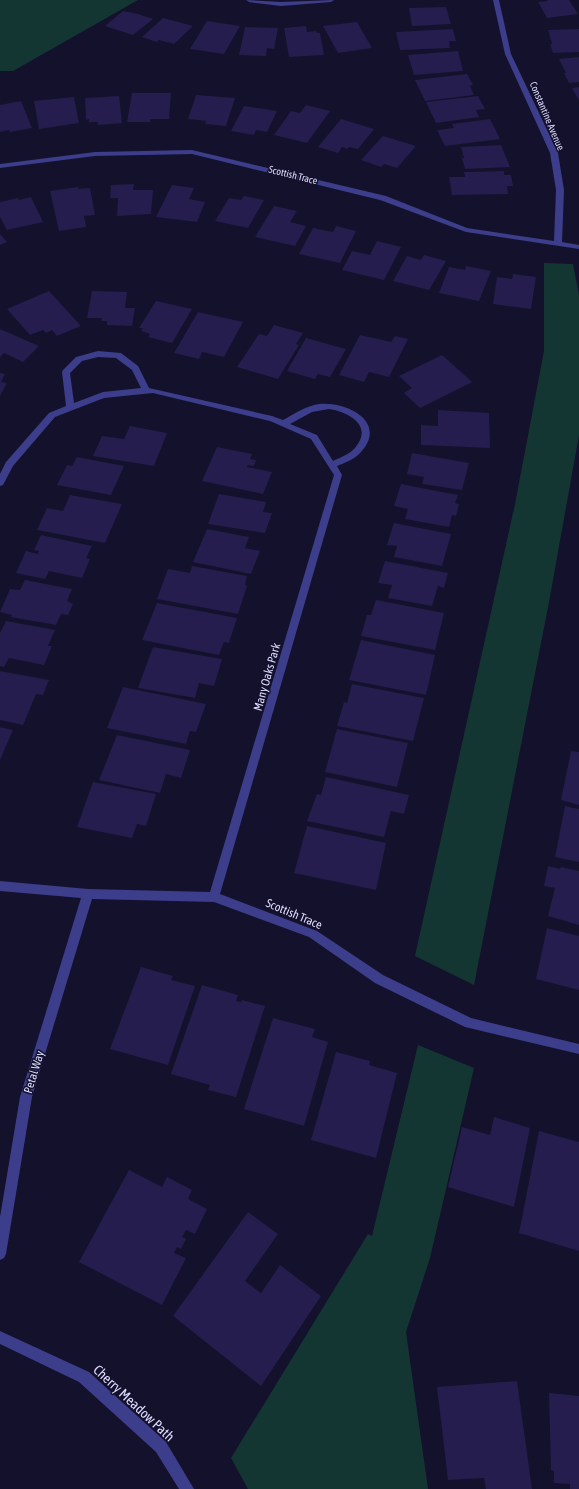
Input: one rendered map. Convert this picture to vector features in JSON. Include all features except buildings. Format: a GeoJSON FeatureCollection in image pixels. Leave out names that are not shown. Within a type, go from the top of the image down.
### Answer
{"type":"FeatureCollection","features":[{"type":"Feature","properties":{"kind":"street"},"geometry":{"type":"LineString","coordinates":[[249,0],[281,4],[331,0]]}},
{"type":"Feature","properties":{"kind":"street","name":"Constantine Avenue"},"geometry":{"type":"LineString","coordinates":[[496,0],[508,54],[554,153],[560,190],[558,244]]}},
{"type":"Feature","properties":{"kind":"street","name":"Scottish Trace"},"geometry":{"type":"LineString","coordinates":[[0,166],[96,154],[192,152],[383,198],[466,230],[579,246]]}},
{"type":"Feature","properties":{"kind":"street"},"geometry":{"type":"LineString","coordinates":[[70,408],[66,372],[80,359],[98,354],[118,355],[135,368],[147,390]]}},
{"type":"Feature","properties":{"kind":"street","name":"Many Oaks Park"},"geometry":{"type":"LineString","coordinates":[[0,483],[10,464],[52,415],[102,395],[147,390],[153,390],[258,416],[283,424],[314,438],[338,475],[214,897]]}},
{"type":"Feature","properties":{"kind":"street"},"geometry":{"type":"LineString","coordinates":[[283,424],[303,413],[319,407],[337,406],[352,412],[364,422],[366,435],[358,450],[332,466]]}},
{"type":"Feature","properties":{"kind":"street","name":"Scottish Trace"},"geometry":{"type":"LineString","coordinates":[[0,886],[88,894],[214,897],[313,934],[379,979],[469,1023],[579,1049]]}},
{"type":"Feature","properties":{"kind":"street","name":"Petal Way"},"geometry":{"type":"LineString","coordinates":[[0,1254],[26,1097],[88,894]]}},
{"type":"Feature","properties":{"kind":"street","name":"Cherry Meadow Path"},"geometry":{"type":"LineString","coordinates":[[0,1337],[84,1377],[161,1447],[187,1489]]}},
{"type":"Feature","properties":{"kind":"green space"},"geometry":{"type":"Polygon","coordinates":[[[0,0],[138,0],[13,71],[0,71],[0,0]]]}},
{"type":"Feature","properties":{"kind":"green space"},"geometry":{"type":"Polygon","coordinates":[[[544,263],[573,264],[579,295],[579,435],[549,602],[474,985],[415,956],[515,504],[544,351],[544,263]]]}},
{"type":"Feature","properties":{"kind":"green space"},"geometry":{"type":"Polygon","coordinates":[[[418,1045],[474,1068],[430,1258],[406,1332],[428,1489],[248,1489],[231,1458],[368,1234],[372,1236],[418,1045]]]}}]}
